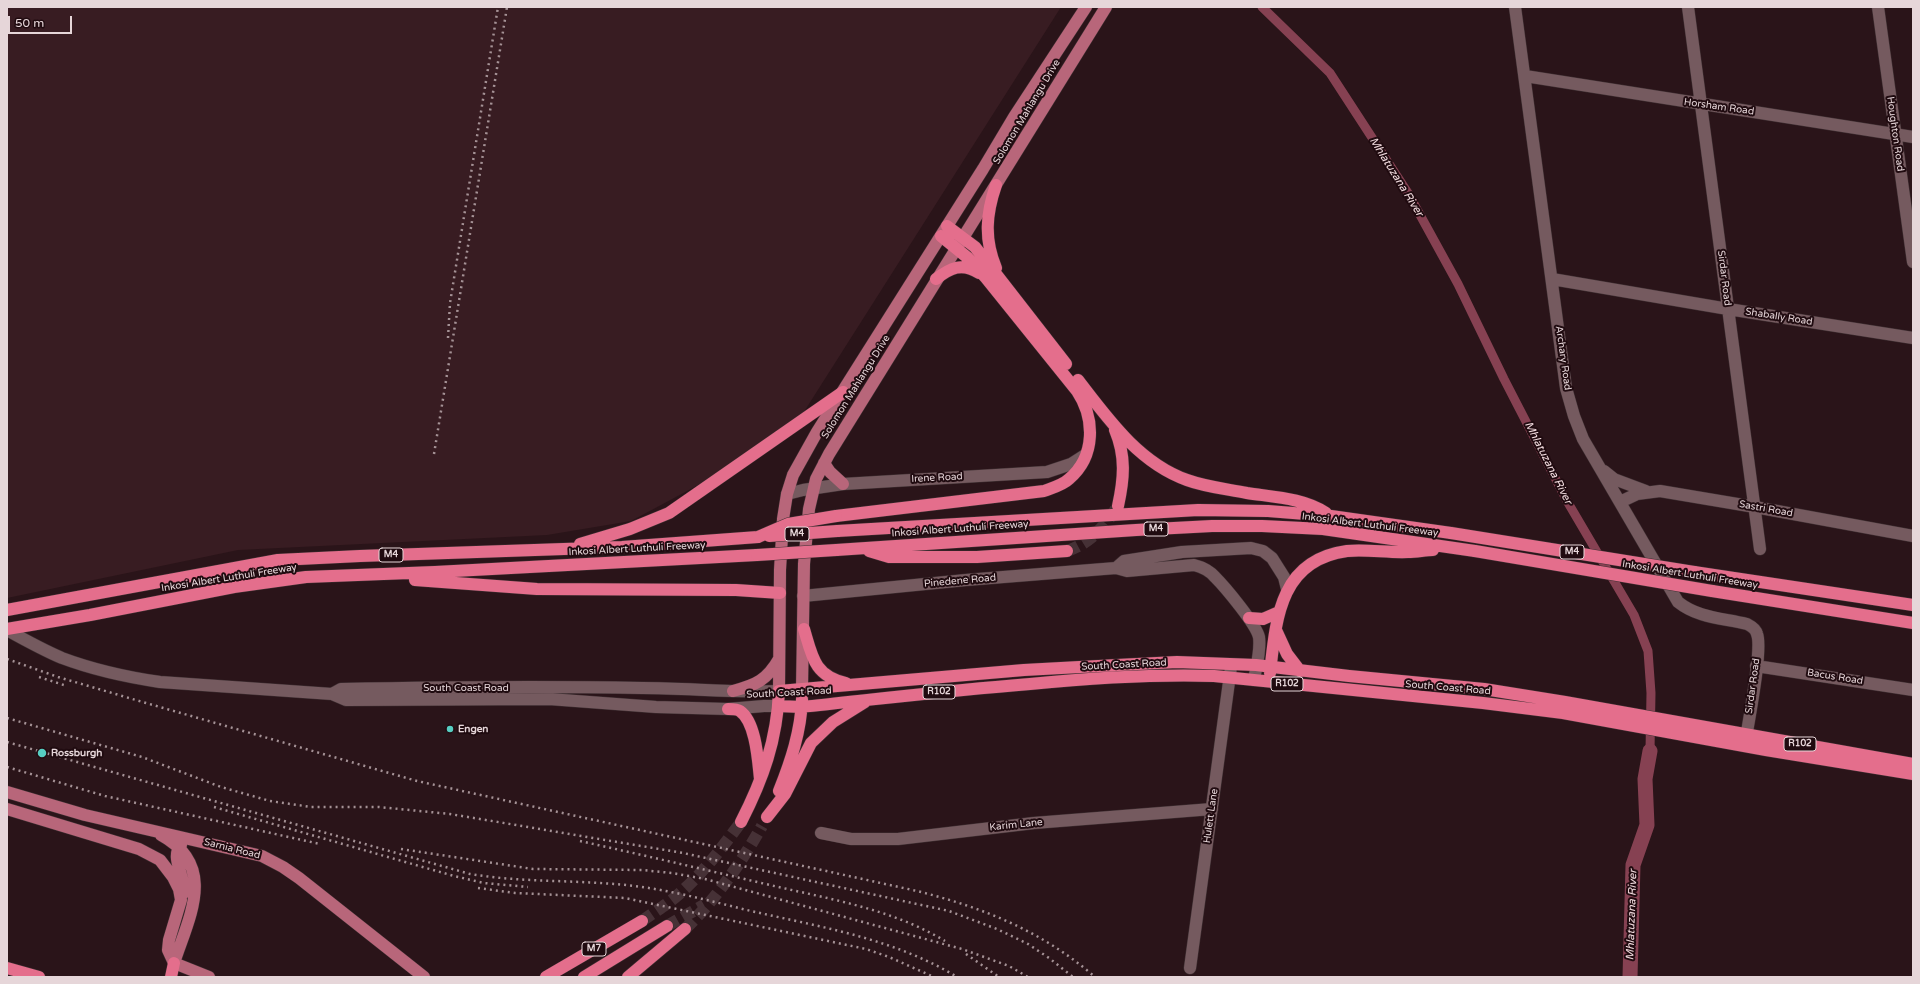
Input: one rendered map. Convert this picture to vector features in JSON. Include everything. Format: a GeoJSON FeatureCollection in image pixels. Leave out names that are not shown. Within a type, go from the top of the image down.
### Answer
{"type":"FeatureCollection","features":[{"type":"Feature","properties":{"kind":"highway"},"geometry":{"type":"LineString","coordinates":[[996,185],[988,216],[987,241],[991,256],[1006,287]]}},
{"type":"Feature","properties":{"kind":"highway"},"geometry":{"type":"LineString","coordinates":[[944,231],[964,238],[975,247],[1113,425],[1130,442],[1156,463],[1186,480],[1204,485],[1307,504],[1320,509],[1331,516]]}},
{"type":"Feature","properties":{"kind":"highway"},"geometry":{"type":"LineString","coordinates":[[758,537],[788,524],[836,516],[1044,491],[1069,480],[1078,470],[1085,455],[1091,427],[1085,403],[986,278],[957,248],[944,231]]}},
{"type":"Feature","properties":{"kind":"highway"},"geometry":{"type":"LineString","coordinates":[[936,279],[951,268],[958,266],[976,271],[986,278]]}},
{"type":"Feature","properties":{"kind":"highway"},"geometry":{"type":"LineString","coordinates":[[558,550],[630,529],[669,513],[843,392]]}},
{"type":"Feature","properties":{"kind":"highway"},"geometry":{"type":"LineString","coordinates":[[1113,425],[1119,440],[1124,467],[1118,506]]}},
{"type":"Feature","properties":{"kind":"highway","name":"Inkosi Albert Luthuli Freeway"},"geometry":{"type":"LineString","coordinates":[[7,610],[278,560],[347,556],[558,550],[1183,510],[1268,511],[1331,516],[1451,533],[1913,605]]}},
{"type":"Feature","properties":{"kind":"highway","name":"Inkosi Albert Luthuli Freeway"},"geometry":{"type":"LineString","coordinates":[[7,630],[261,583],[306,577],[435,572],[860,549],[987,538],[1212,526],[1323,529],[1475,551],[1913,623]]}},
{"type":"Feature","properties":{"kind":"highway"},"geometry":{"type":"LineString","coordinates":[[1269,682],[1279,612],[1287,589],[1302,571],[1314,561],[1347,551],[1408,552],[1449,548]]}},
{"type":"Feature","properties":{"kind":"highway"},"geometry":{"type":"LineString","coordinates":[[860,549],[889,557],[977,557],[1067,551]]}},
{"type":"Feature","properties":{"kind":"highway"},"geometry":{"type":"LineString","coordinates":[[356,575],[536,589],[736,590],[780,593]]}},
{"type":"Feature","properties":{"kind":"highway"},"geometry":{"type":"LineString","coordinates":[[1249,618],[1263,619],[1279,612]]}},
{"type":"Feature","properties":{"kind":"highway"},"geometry":{"type":"LineString","coordinates":[[804,629],[813,659],[818,668],[826,676],[845,682],[861,684]]}},
{"type":"Feature","properties":{"kind":"highway"},"geometry":{"type":"LineString","coordinates":[[1276,630],[1287,654],[1300,671]]}},
{"type":"Feature","properties":{"kind":"highway"},"geometry":{"type":"LineString","coordinates":[[1177,662],[1177,675]]}},
{"type":"Feature","properties":{"kind":"highway","name":"South Coast Road"},"geometry":{"type":"LineString","coordinates":[[779,691],[1052,668],[1177,662],[1271,666],[1300,671],[1484,689],[1564,707],[1913,774]]}},
{"type":"Feature","properties":{"kind":"highway"},"geometry":{"type":"LineString","coordinates":[[1052,668],[1053,682]]}},
{"type":"Feature","properties":{"kind":"highway"},"geometry":{"type":"LineString","coordinates":[[1024,670],[1026,684]]}},
{"type":"Feature","properties":{"kind":"highway","name":"South Coast Road"},"geometry":{"type":"LineString","coordinates":[[778,706],[801,707],[1117,676],[1177,675],[1254,680],[1348,691],[1483,703],[1564,707]]}},
{"type":"Feature","properties":{"kind":"highway"},"geometry":{"type":"LineString","coordinates":[[1348,691],[1349,676]]}},
{"type":"Feature","properties":{"kind":"highway"},"geometry":{"type":"LineString","coordinates":[[1370,693],[1371,678]]}},
{"type":"Feature","properties":{"kind":"highway","name":"Solomon Mahlangu Drive"},"geometry":{"type":"LineString","coordinates":[[802,689],[801,707],[794,749],[765,821],[785,794],[811,742],[833,722],[868,700]]}},
{"type":"Feature","properties":{"kind":"highway","name":"Solomon Mahlangu Drive"},"geometry":{"type":"LineString","coordinates":[[741,822],[768,761],[778,706],[779,691]]}},
{"type":"Feature","properties":{"kind":"highway"},"geometry":{"type":"LineString","coordinates":[[728,709],[739,710],[747,717],[755,742],[760,780]]}},
{"type":"Feature","properties":{"kind":"highway","name":"South Coast Road"},"geometry":{"type":"LineString","coordinates":[[1745,741],[1913,764]]}},
{"type":"Feature","properties":{"kind":"highway","name":"M7"},"geometry":{"type":"LineString","coordinates":[[546,977],[642,921]]}},
{"type":"Feature","properties":{"kind":"highway","name":"M7"},"geometry":{"type":"LineString","coordinates":[[584,977],[628,952],[667,926]]}},
{"type":"Feature","properties":{"kind":"highway"},"geometry":{"type":"LineString","coordinates":[[628,977],[685,929]]}},
{"type":"Feature","properties":{"kind":"highway"},"geometry":{"type":"LineString","coordinates":[[171,977],[174,963]]}},
{"type":"Feature","properties":{"kind":"highway"},"geometry":{"type":"LineString","coordinates":[[7,968],[39,977]]}},
{"type":"Feature","properties":{"kind":"main road","name":"Solomon Mahlangu Drive"},"geometry":{"type":"LineString","coordinates":[[779,691],[780,593],[783,519],[787,494],[793,475],[1014,117],[1086,7]]}},
{"type":"Feature","properties":{"kind":"main road","name":"Solomon Mahlangu Drive"},"geometry":{"type":"LineString","coordinates":[[802,689],[804,564],[809,509],[813,488],[824,463],[936,279],[964,238],[1031,126],[1106,7]]}},
{"type":"Feature","properties":{"kind":"main road"},"geometry":{"type":"LineString","coordinates":[[824,463],[830,472],[843,484]]}},
{"type":"Feature","properties":{"kind":"main road"},"geometry":{"type":"LineString","coordinates":[[733,692],[760,682],[772,671],[779,659]]}},
{"type":"Feature","properties":{"kind":"main road","name":"Sarnia Road"},"geometry":{"type":"LineString","coordinates":[[7,792],[84,815],[262,856],[283,867],[299,878],[424,977]]}},
{"type":"Feature","properties":{"kind":"main road"},"geometry":{"type":"LineString","coordinates":[[7,810],[139,849],[154,856],[165,865],[170,872],[179,889],[181,900]]}},
{"type":"Feature","properties":{"kind":"main road"},"geometry":{"type":"LineString","coordinates":[[154,831],[178,848],[192,868],[196,883],[196,892],[174,963]]}},
{"type":"Feature","properties":{"kind":"main road"},"geometry":{"type":"LineString","coordinates":[[188,839],[178,848],[177,860],[184,881],[181,900],[169,940],[168,950],[174,963],[209,977]]}},
{"type":"Feature","properties":{"kind":"main road"},"geometry":{"type":"LineString","coordinates":[[387,949],[408,977]]}},
{"type":"Feature","properties":{"kind":"street","name":"Archary Road"},"geometry":{"type":"LineString","coordinates":[[1515,7],[1566,388],[1574,416],[1583,439],[1678,602],[1688,610],[1698,614],[1736,621],[1753,628]]}},
{"type":"Feature","properties":{"kind":"street","name":"Sirdar Road"},"geometry":{"type":"LineString","coordinates":[[1688,7],[1760,549]]}},
{"type":"Feature","properties":{"kind":"street","name":"Houghton Road"},"geometry":{"type":"LineString","coordinates":[[1878,7],[1913,262]]}},
{"type":"Feature","properties":{"kind":"street","name":"Horsham Road"},"geometry":{"type":"LineString","coordinates":[[1525,76],[1913,137]]}},
{"type":"Feature","properties":{"kind":"street","name":"Shabally Road"},"geometry":{"type":"LineString","coordinates":[[1552,279],[1728,309],[1913,338]]}},
{"type":"Feature","properties":{"kind":"street","name":"Irene Road"},"geometry":{"type":"LineString","coordinates":[[787,494],[813,488],[843,484],[1047,472],[1071,464],[1085,455]]}},
{"type":"Feature","properties":{"kind":"street"},"geometry":{"type":"LineString","coordinates":[[1597,462],[1614,478],[1646,492]]}},
{"type":"Feature","properties":{"kind":"street","name":"Sastri Road"},"geometry":{"type":"LineString","coordinates":[[1620,502],[1637,494],[1660,491],[1913,536]]}},
{"type":"Feature","properties":{"kind":"street","name":"Pinedene Road"},"geometry":{"type":"LineString","coordinates":[[1116,568],[1124,561],[1203,550],[1251,548],[1263,552],[1272,558],[1279,566],[1287,589]]}},
{"type":"Feature","properties":{"kind":"street"},"geometry":{"type":"LineString","coordinates":[[1203,550],[1201,557],[1204,568],[1215,576],[1249,618],[1257,632],[1259,639],[1254,680]]}},
{"type":"Feature","properties":{"kind":"street","name":"Pinedene Road"},"geometry":{"type":"LineString","coordinates":[[803,596],[966,580],[1116,568],[1128,571],[1182,565],[1194,565],[1204,568]]}},
{"type":"Feature","properties":{"kind":"street","name":"Sirdar Road"},"geometry":{"type":"LineString","coordinates":[[1745,741],[1759,642],[1757,633],[1753,628]]}},
{"type":"Feature","properties":{"kind":"street","name":"South Coast Road"},"geometry":{"type":"LineString","coordinates":[[7,630],[62,658],[102,671],[132,678],[192,685],[332,694],[341,689],[367,694],[549,694],[600,688],[642,688],[733,692],[779,691]]}},
{"type":"Feature","properties":{"kind":"street","name":"Hulett Lane"},"geometry":{"type":"LineString","coordinates":[[1190,968],[1232,664]]}},
{"type":"Feature","properties":{"kind":"street","name":"Bacus Road"},"geometry":{"type":"LineString","coordinates":[[1756,666],[1913,690]]}},
{"type":"Feature","properties":{"kind":"street"},"geometry":{"type":"LineString","coordinates":[[598,702],[600,688]]}},
{"type":"Feature","properties":{"kind":"street","name":"South Coast Road"},"geometry":{"type":"LineString","coordinates":[[549,694],[598,702],[656,707],[728,709],[778,706]]}},
{"type":"Feature","properties":{"kind":"street","name":"Karim Lane"},"geometry":{"type":"LineString","coordinates":[[821,833],[851,840],[898,839],[1034,823],[1212,809]]}},
{"type":"Feature","properties":{"kind":"shaded area"},"geometry":{"type":"Polygon","coordinates":[[[7,7],[1061,7],[788,437],[631,521],[547,535],[238,550],[7,598],[7,7]]]}},
{"type":"Feature","properties":{"kind":"waterway","name":"Mhlatuzana River"},"geometry":{"type":"LineString","coordinates":[[1262,7],[1330,73],[1408,193],[1458,284],[1504,379],[1567,501],[1634,615],[1648,651],[1651,693],[1650,751]]}},
{"type":"Feature","properties":{"kind":"waterway","name":"Mhlatuzana River"},"geometry":{"type":"LineString","coordinates":[[1630,977],[1633,865],[1647,825],[1645,779],[1650,751]]}},
{"type":"Feature","properties":{"kind":"tunnel"},"geometry":{"type":"LineString","coordinates":[[1067,551],[1083,544],[1095,534],[1116,509]]}},
{"type":"Feature","properties":{"kind":"tunnel"},"geometry":{"type":"LineString","coordinates":[[642,921],[688,886],[712,860],[741,822]]}},
{"type":"Feature","properties":{"kind":"tunnel"},"geometry":{"type":"LineString","coordinates":[[685,929],[727,880],[762,826]]}},
{"type":"Feature","properties":{"kind":"tunnel"},"geometry":{"type":"LineString","coordinates":[[667,926],[704,905]]}},
{"type":"Feature","properties":{"kind":"railway"},"geometry":{"type":"LineString","coordinates":[[448,338],[450,303],[498,7]]}},
{"type":"Feature","properties":{"kind":"railway"},"geometry":{"type":"LineString","coordinates":[[434,454],[507,7]]}},
{"type":"Feature","properties":{"kind":"railway"},"geometry":{"type":"LineString","coordinates":[[7,659],[58,677],[417,781],[917,891],[966,905],[1011,923],[1033,934],[1075,961],[1095,977]]}},
{"type":"Feature","properties":{"kind":"railway"},"geometry":{"type":"LineString","coordinates":[[39,677],[67,686]]}},
{"type":"Feature","properties":{"kind":"railway"},"geometry":{"type":"LineString","coordinates":[[7,718],[142,757],[221,787],[270,801],[311,807],[379,807],[450,814],[683,853],[949,911],[997,929],[1028,944],[1073,977]]}},
{"type":"Feature","properties":{"kind":"railway"},"geometry":{"type":"LineString","coordinates":[[7,742],[470,874],[524,880],[631,886],[683,894],[857,936],[908,953],[957,977]]}},
{"type":"Feature","properties":{"kind":"railway"},"geometry":{"type":"LineString","coordinates":[[7,767],[105,796],[320,844]]}},
{"type":"Feature","properties":{"kind":"railway"},"geometry":{"type":"LineString","coordinates":[[214,807],[454,876],[484,883],[528,887]]}},
{"type":"Feature","properties":{"kind":"railway"},"geometry":{"type":"LineString","coordinates":[[580,841],[860,906],[904,921],[945,941]]}},
{"type":"Feature","properties":{"kind":"railway"},"geometry":{"type":"LineString","coordinates":[[401,849],[533,869],[642,870],[672,873],[705,879],[962,949],[1009,966],[1028,977]]}},
{"type":"Feature","properties":{"kind":"railway"},"geometry":{"type":"LineString","coordinates":[[478,888],[515,893],[625,898],[866,949],[889,957],[934,977]]}},
{"type":"Feature","properties":{"kind":"railway"},"geometry":{"type":"LineString","coordinates":[[966,954],[999,977]]}},
{"type":"Feature","properties":{"kind":"place","name":"Engen"},"geometry":{"type":"Point","coordinates":[450,729]}},
{"type":"Feature","properties":{"kind":"place","name":"Rossburgh"},"geometry":{"type":"Point","coordinates":[42,753]}}]}
